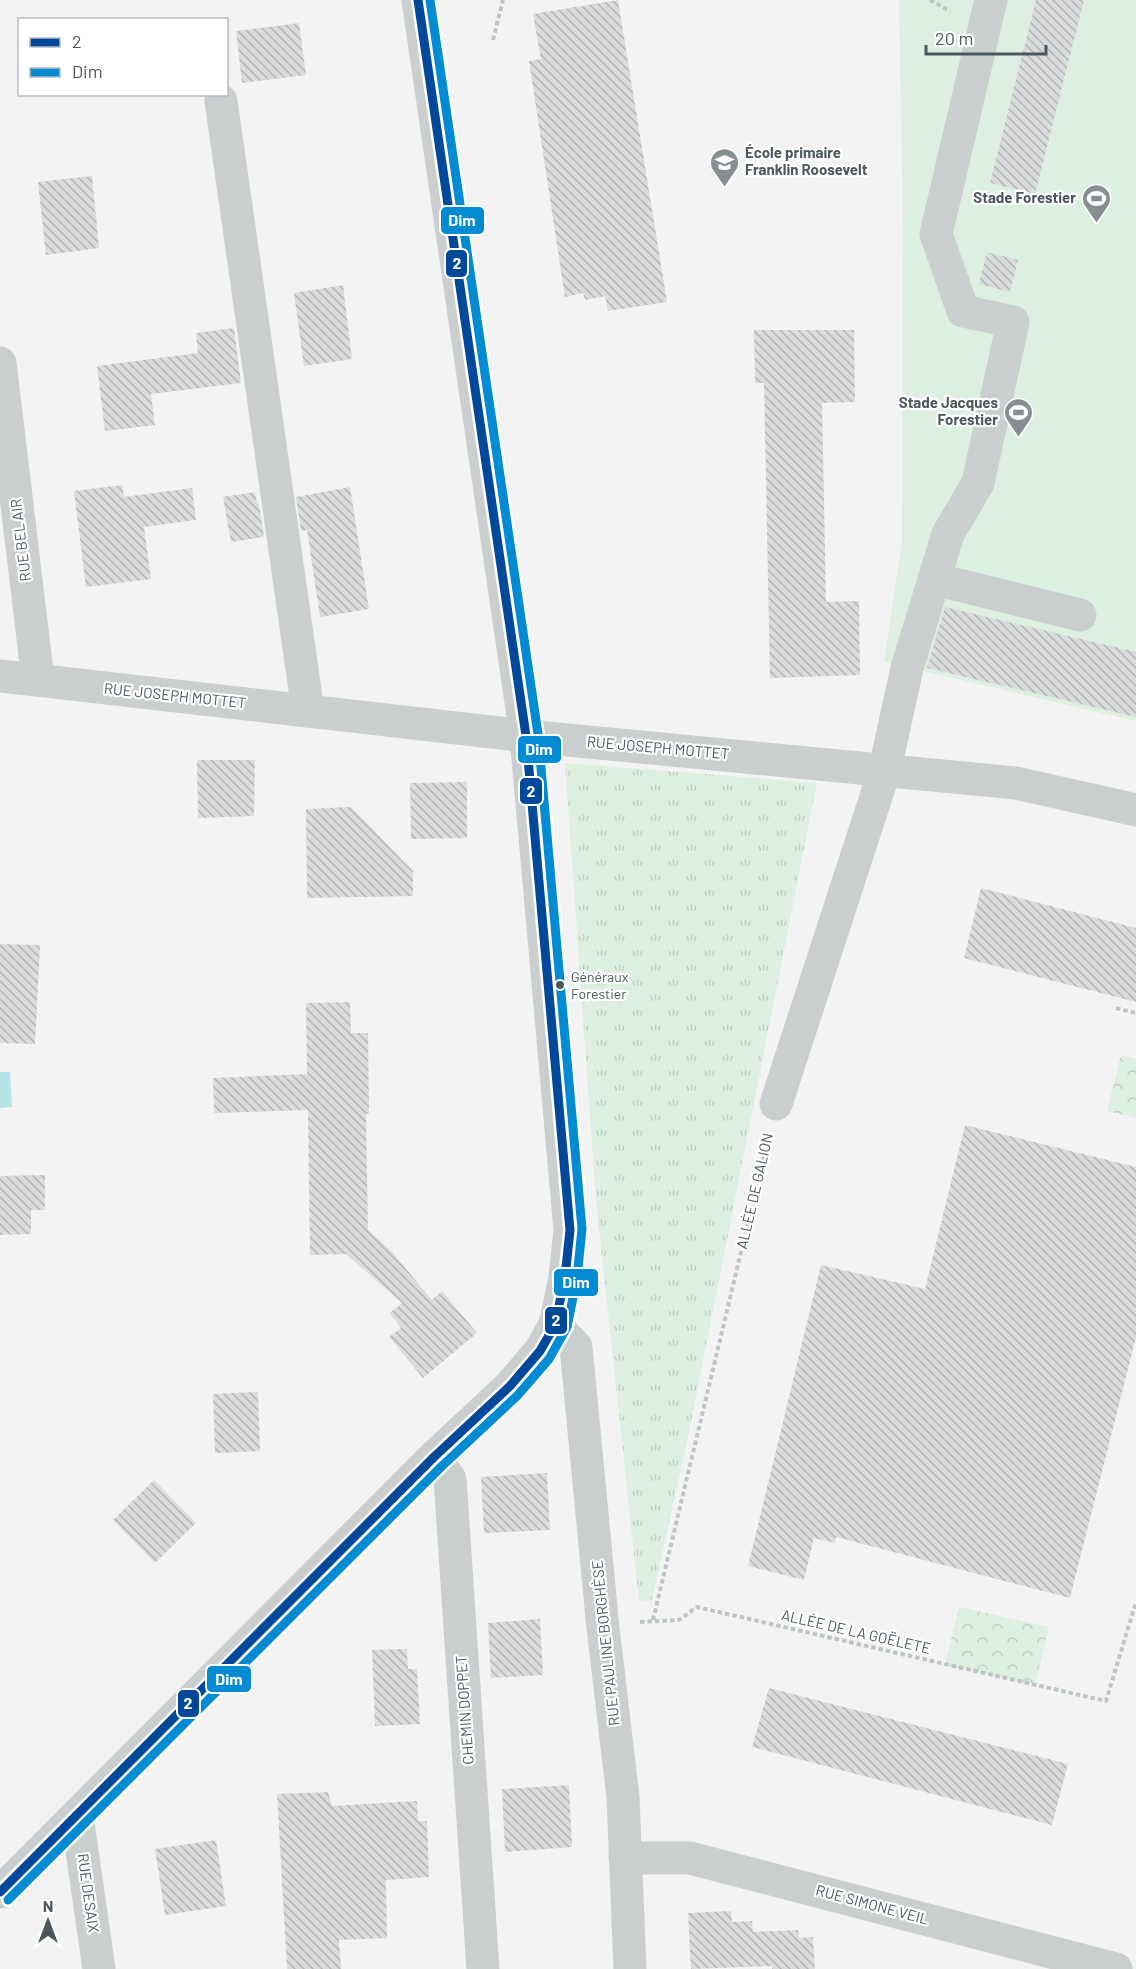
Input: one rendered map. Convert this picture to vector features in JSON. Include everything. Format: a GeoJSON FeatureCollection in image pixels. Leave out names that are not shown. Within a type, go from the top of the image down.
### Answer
{"type":"FeatureCollection","features":[{"type":"Feature","properties":{"kind":"street"},"geometry":{"type":"LineString","coordinates":[[0,1892],[434,1457],[510,1386],[540,1351],[555,1325],[565,1277],[570,1230],[526,736],[418,0]]}},
{"type":"Feature","properties":{"kind":"street"},"geometry":{"type":"LineString","coordinates":[[776,1104],[885,769],[907,668],[948,534],[978,483],[1013,322],[963,310],[936,234],[991,0]]}},
{"type":"Feature","properties":{"kind":"street"},"geometry":{"type":"LineString","coordinates":[[221,101],[308,711]]}},
{"type":"Feature","properties":{"kind":"street","name":"RUE BEL AIR"},"geometry":{"type":"LineString","coordinates":[[0,363],[38,680]]}},
{"type":"Feature","properties":{"kind":"street"},"geometry":{"type":"LineString","coordinates":[[934,579],[1080,615]]}},
{"type":"Feature","properties":{"kind":"street","name":"RUE JOSEPH MOTTET"},"geometry":{"type":"LineString","coordinates":[[0,676],[526,736],[1016,783],[1136,810]]}},
{"type":"Feature","properties":{"kind":"street","name":"RUE PAULINE BORGHÈSE"},"geometry":{"type":"LineString","coordinates":[[555,1325],[576,1347],[603,1628],[623,1797],[630,1969]]}},
{"type":"Feature","properties":{"kind":"street","name":"CHEMIN DOPPET"},"geometry":{"type":"LineString","coordinates":[[434,1457],[450,1479],[483,1969]]}},
{"type":"Feature","properties":{"kind":"street","name":"RUE DESAIX"},"geometry":{"type":"LineString","coordinates":[[77,1816],[99,1969]]}},
{"type":"Feature","properties":{"kind":"street","name":"RUE SIMONE VEIL"},"geometry":{"type":"LineString","coordinates":[[625,1858],[690,1858],[1116,1969]]}},
{"type":"Feature","properties":{"kind":"path"},"geometry":{"type":"LineString","coordinates":[[493,40],[502,0]]}},
{"type":"Feature","properties":{"kind":"path"},"geometry":{"type":"LineString","coordinates":[[1116,1008],[1136,1013]]}},
{"type":"Feature","properties":{"kind":"path","name":"ALLÉE DE GALION"},"geometry":{"type":"LineString","coordinates":[[653,1620],[776,1104]]}},
{"type":"Feature","properties":{"kind":"path","name":"ALLÉE DE LA GOËLETE"},"geometry":{"type":"LineString","coordinates":[[603,1628],[653,1620],[679,1620],[697,1608],[1106,1701],[1136,1602]]}},
{"type":"Feature","properties":{"kind":"green space","name":"Stade Jacques Forestier"},"geometry":{"type":"Polygon","coordinates":[[[899,0],[1136,0],[1136,721],[884,662],[902,541],[903,228],[899,0]]]}},
{"type":"Feature","properties":{"kind":"green space"},"geometry":{"type":"Polygon","coordinates":[[[565,763],[817,783],[688,1437],[652,1600],[639,1601],[596,1200],[565,763]]]}},
{"type":"Feature","properties":{"kind":"green space"},"geometry":{"type":"Polygon","coordinates":[[[1121,1055],[1136,1059],[1136,1118],[1107,1111],[1121,1055]]]}},
{"type":"Feature","properties":{"kind":"green space"},"geometry":{"type":"Polygon","coordinates":[[[959,1607],[1049,1627],[1035,1685],[945,1665],[959,1607]]]}},
{"type":"Feature","properties":{"kind":"water"},"geometry":{"type":"Polygon","coordinates":[[[0,1072],[10,1072],[12,1107],[0,1108],[0,1072]]]}},
{"type":"Feature","properties":{"kind":"building"},"geometry":{"type":"Polygon","coordinates":[[[618,0],[667,302],[608,311],[605,296],[585,300],[583,293],[565,297],[529,61],[541,59],[533,14],[618,0]]]}},
{"type":"Feature","properties":{"kind":"building"},"geometry":{"type":"Polygon","coordinates":[[[1036,0],[1084,0],[1035,194],[990,183],[1036,0]]]}},
{"type":"Feature","properties":{"kind":"building"},"geometry":{"type":"Polygon","coordinates":[[[299,23],[306,75],[242,83],[236,31],[299,23]]]}},
{"type":"Feature","properties":{"kind":"building"},"geometry":{"type":"Polygon","coordinates":[[[92,176],[99,248],[46,255],[38,182],[92,176]]]}},
{"type":"Feature","properties":{"kind":"building"},"geometry":{"type":"Polygon","coordinates":[[[987,252],[1018,260],[1010,292],[979,284],[987,252]]]}},
{"type":"Feature","properties":{"kind":"building"},"geometry":{"type":"Polygon","coordinates":[[[343,285],[352,359],[304,366],[294,293],[343,285]]]}},
{"type":"Feature","properties":{"kind":"building"},"geometry":{"type":"Polygon","coordinates":[[[234,328],[241,383],[151,394],[155,425],[105,431],[97,366],[198,353],[196,333],[234,328]]]}},
{"type":"Feature","properties":{"kind":"building"},"geometry":{"type":"Polygon","coordinates":[[[754,330],[854,330],[855,402],[822,403],[826,602],[859,601],[860,675],[770,678],[764,383],[755,383],[754,330]]]}},
{"type":"Feature","properties":{"kind":"building"},"geometry":{"type":"Polygon","coordinates":[[[122,485],[124,497],[192,488],[196,520],[144,527],[151,579],[86,587],[74,491],[122,485]]]}},
{"type":"Feature","properties":{"kind":"building"},"geometry":{"type":"Polygon","coordinates":[[[350,487],[369,609],[320,617],[307,530],[301,531],[296,497],[350,487]]]}},
{"type":"Feature","properties":{"kind":"building"},"geometry":{"type":"Polygon","coordinates":[[[255,492],[264,537],[231,542],[223,497],[255,492]]]}},
{"type":"Feature","properties":{"kind":"building"},"geometry":{"type":"Polygon","coordinates":[[[945,607],[1136,652],[1136,717],[927,668],[945,607]]]}},
{"type":"Feature","properties":{"kind":"building"},"geometry":{"type":"Polygon","coordinates":[[[197,760],[255,760],[254,816],[198,818],[197,760]]]}},
{"type":"Feature","properties":{"kind":"building"},"geometry":{"type":"Polygon","coordinates":[[[467,782],[467,838],[411,839],[410,783],[467,782]]]}},
{"type":"Feature","properties":{"kind":"building"},"geometry":{"type":"Polygon","coordinates":[[[351,807],[413,871],[413,896],[307,898],[306,809],[351,807]]]}},
{"type":"Feature","properties":{"kind":"building"},"geometry":{"type":"Polygon","coordinates":[[[981,888],[1136,928],[1136,1002],[964,958],[981,888]]]}},
{"type":"Feature","properties":{"kind":"building"},"geometry":{"type":"Polygon","coordinates":[[[0,944],[40,945],[35,1044],[0,1043],[0,944]]]}},
{"type":"Feature","properties":{"kind":"building"},"geometry":{"type":"Polygon","coordinates":[[[350,1002],[351,1033],[368,1033],[369,1114],[366,1114],[368,1230],[392,1252],[432,1300],[442,1291],[477,1333],[423,1378],[389,1337],[401,1328],[390,1313],[402,1303],[346,1254],[310,1255],[308,1110],[214,1113],[213,1078],[307,1074],[306,1003],[350,1002]]]}},
{"type":"Feature","properties":{"kind":"building"},"geometry":{"type":"Polygon","coordinates":[[[965,1125],[1136,1167],[1136,1337],[1070,1598],[836,1537],[835,1543],[814,1538],[804,1580],[748,1566],[821,1265],[925,1289],[965,1125]]]}},
{"type":"Feature","properties":{"kind":"building"},"geometry":{"type":"Polygon","coordinates":[[[45,1175],[45,1210],[31,1210],[31,1234],[0,1235],[0,1176],[45,1175]]]}},
{"type":"Feature","properties":{"kind":"building"},"geometry":{"type":"Polygon","coordinates":[[[258,1392],[260,1451],[215,1453],[213,1394],[258,1392]]]}},
{"type":"Feature","properties":{"kind":"building"},"geometry":{"type":"Polygon","coordinates":[[[547,1473],[550,1530],[484,1533],[481,1477],[547,1473]]]}},
{"type":"Feature","properties":{"kind":"building"},"geometry":{"type":"Polygon","coordinates":[[[154,1480],[196,1523],[155,1563],[113,1520],[154,1480]]]}},
{"type":"Feature","properties":{"kind":"building"},"geometry":{"type":"Polygon","coordinates":[[[540,1619],[543,1675],[491,1678],[488,1623],[540,1619]]]}},
{"type":"Feature","properties":{"kind":"building"},"geometry":{"type":"Polygon","coordinates":[[[407,1649],[408,1669],[417,1669],[420,1724],[375,1726],[372,1650],[407,1649]]]}},
{"type":"Feature","properties":{"kind":"building"},"geometry":{"type":"Polygon","coordinates":[[[769,1688],[1068,1764],[1052,1825],[752,1747],[769,1688]]]}},
{"type":"Feature","properties":{"kind":"building"},"geometry":{"type":"Polygon","coordinates":[[[569,1785],[572,1847],[505,1852],[502,1789],[569,1785]]]}},
{"type":"Feature","properties":{"kind":"building"},"geometry":{"type":"Polygon","coordinates":[[[328,1792],[332,1806],[417,1801],[418,1821],[427,1821],[429,1877],[386,1880],[387,1938],[339,1940],[341,1969],[287,1969],[277,1794],[328,1792]]]}},
{"type":"Feature","properties":{"kind":"building"},"geometry":{"type":"Polygon","coordinates":[[[216,1840],[226,1906],[165,1915],[155,1849],[216,1840]]]}},
{"type":"Feature","properties":{"kind":"building"},"geometry":{"type":"Polygon","coordinates":[[[731,1911],[732,1922],[752,1921],[753,1932],[798,1930],[799,1938],[813,1937],[815,1969],[772,1969],[772,1966],[691,1969],[688,1913],[731,1911]]]}},
{"type":"Feature","properties":{"kind":"transit line","name":"2"},"geometry":{"type":"LineString","coordinates":[[0,1892],[434,1457],[510,1386],[540,1351],[555,1325],[565,1277],[570,1230],[526,736],[418,0]]}},
{"type":"Feature","properties":{"kind":"transit line","name":"Dim"},"geometry":{"type":"LineString","coordinates":[[8,1900],[442,1466],[518,1395],[549,1359],[567,1327],[577,1278],[582,1229],[538,734],[430,0]]}},
{"type":"Feature","properties":{"kind":"place","name":"École primaire Franklin Roosevelt"},"geometry":{"type":"Point","coordinates":[724,188]}},
{"type":"Feature","properties":{"kind":"place","name":"Stade Forestier"},"geometry":{"type":"Point","coordinates":[1097,224]}},
{"type":"Feature","properties":{"kind":"place","name":"Stade Jacques Forestier"},"geometry":{"type":"Point","coordinates":[1019,438]}},
{"type":"Feature","properties":{"kind":"place","name":"Généraux Forestier"},"geometry":{"type":"Point","coordinates":[560,985]}}]}
